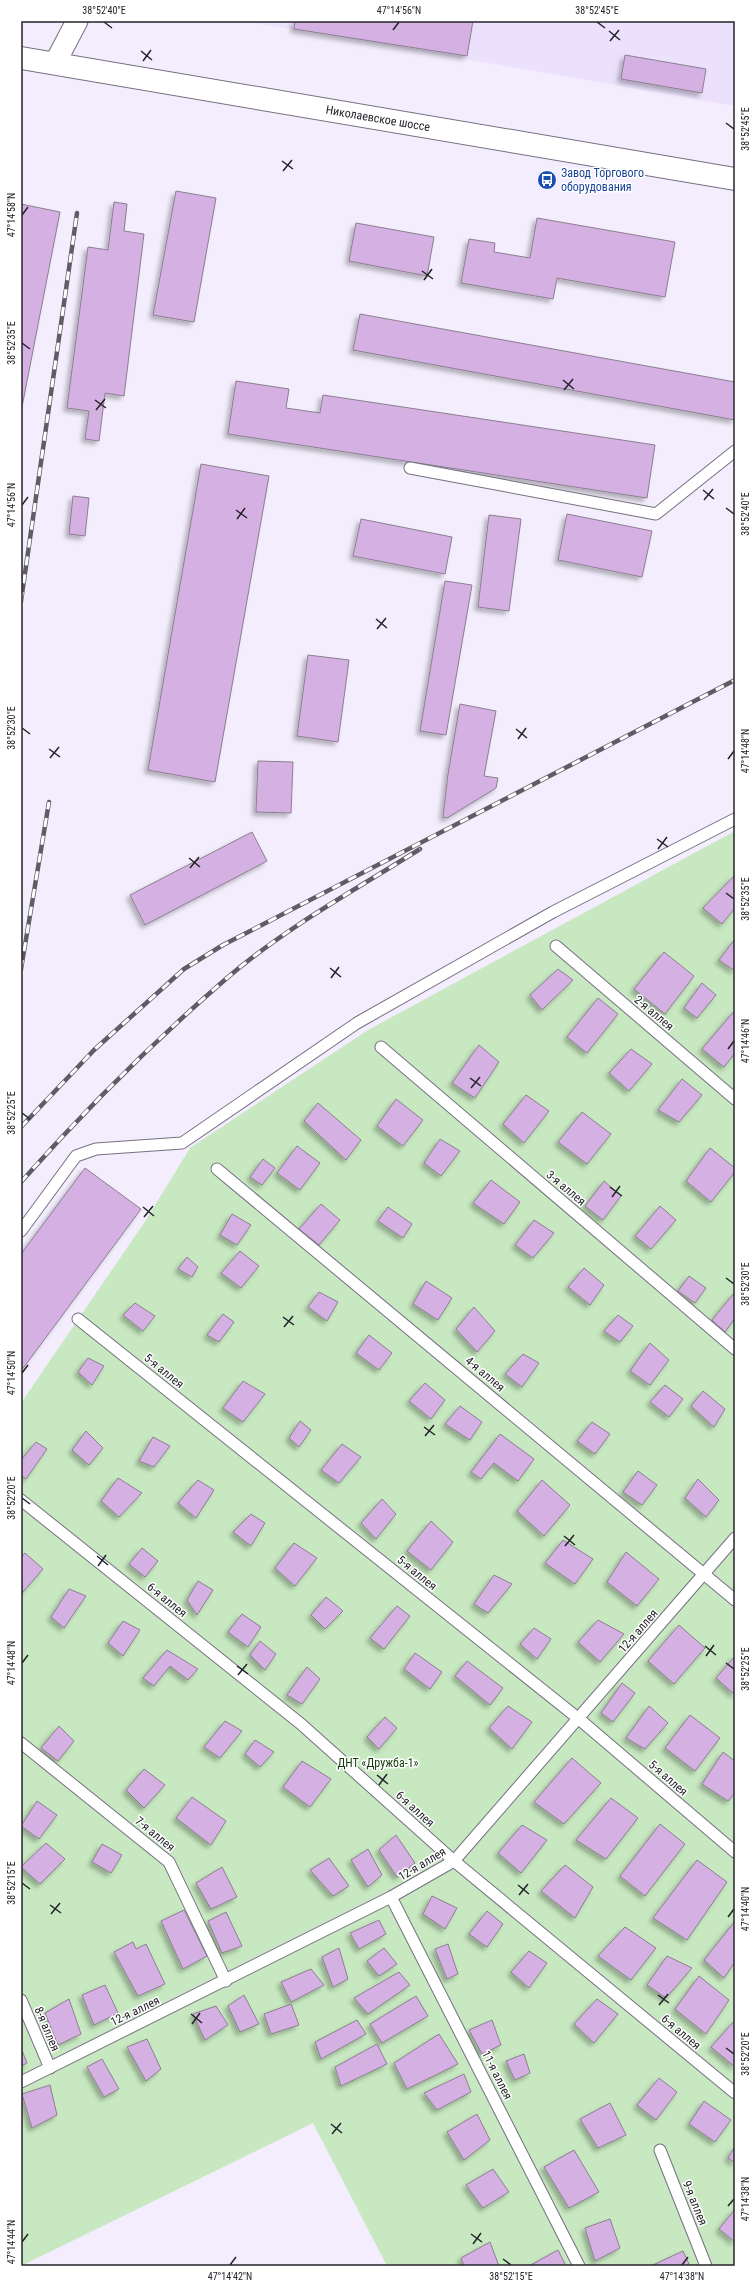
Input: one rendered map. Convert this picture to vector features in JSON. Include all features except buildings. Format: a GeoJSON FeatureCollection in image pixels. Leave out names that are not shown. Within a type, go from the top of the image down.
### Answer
{"type":"FeatureCollection","features":[{"type":"Feature","properties":{"kind":"main road","name":"Николаевское шоссе"},"geometry":{"type":"LineString","coordinates":[[21,58],[735,179]]}},
{"type":"Feature","properties":{"kind":"street"},"geometry":{"type":"LineString","coordinates":[[55,63],[77,21]]}},
{"type":"Feature","properties":{"kind":"lane"},"geometry":{"type":"LineString","coordinates":[[410,468],[656,514],[735,451]]}},
{"type":"Feature","properties":{"kind":"lane"},"geometry":{"type":"LineString","coordinates":[[21,1231],[76,1156],[96,1149],[182,1144],[357,1023],[553,912],[735,819]]}},
{"type":"Feature","properties":{"kind":"lane","name":"2-я аллея"},"geometry":{"type":"LineString","coordinates":[[556,946],[735,1099]]}},
{"type":"Feature","properties":{"kind":"lane","name":"3-я аллея"},"geometry":{"type":"LineString","coordinates":[[381,1047],[735,1349]]}},
{"type":"Feature","properties":{"kind":"lane","name":"4-я аллея"},"geometry":{"type":"LineString","coordinates":[[217,1169],[705,1573],[735,1600]]}},
{"type":"Feature","properties":{"kind":"lane","name":"5-я аллея"},"geometry":{"type":"LineString","coordinates":[[78,1319],[579,1719],[735,1852]]}},
{"type":"Feature","properties":{"kind":"lane","name":"6-я аллея"},"geometry":{"type":"LineString","coordinates":[[21,1500],[301,1724],[454,1861],[735,2093]]}},
{"type":"Feature","properties":{"kind":"lane","name":"12-я аллея"},"geometry":{"type":"LineString","coordinates":[[21,2082],[226,1981],[391,1897],[454,1861],[735,1538]]}},
{"type":"Feature","properties":{"kind":"lane","name":"7-я аллея"},"geometry":{"type":"LineString","coordinates":[[21,1743],[169,1862],[226,1981]]}},
{"type":"Feature","properties":{"kind":"lane","name":"11-я аллея"},"geometry":{"type":"LineString","coordinates":[[391,1897],[579,2266]]}},
{"type":"Feature","properties":{"kind":"lane","name":"8-я аллея"},"geometry":{"type":"LineString","coordinates":[[21,2000],[50,2068]]}},
{"type":"Feature","properties":{"kind":"lane","name":"9-я аллея"},"geometry":{"type":"LineString","coordinates":[[660,2150],[706,2266]]}},
{"type":"Feature","properties":{"kind":"shaded area"},"geometry":{"type":"Polygon","coordinates":[[[244,21],[735,21],[735,106],[570,77],[244,21]]]}},
{"type":"Feature","properties":{"kind":"green space","name":"ДНТ «Дружба-1»"},"geometry":{"type":"Polygon","coordinates":[[[735,831],[735,2266],[387,2266],[313,2123],[21,2266],[21,1403],[146,1220],[190,1148],[368,1030],[735,831]]]}},
{"type":"Feature","properties":{"kind":"railway"},"geometry":{"type":"LineString","coordinates":[[21,601],[77,213]]}},
{"type":"Feature","properties":{"kind":"railway"},"geometry":{"type":"LineString","coordinates":[[21,1127],[94,1050],[184,969],[223,945],[735,680]]}},
{"type":"Feature","properties":{"kind":"railway"},"geometry":{"type":"LineString","coordinates":[[21,969],[49,802]]}},
{"type":"Feature","properties":{"kind":"railway"},"geometry":{"type":"LineString","coordinates":[[21,1182],[70,1129],[147,1051],[227,978],[296,926],[420,849]]}},
{"type":"Feature","properties":{"kind":"place","name":"Завод Торгового оборудования"},"geometry":{"type":"Point","coordinates":[547,180]}}]}
